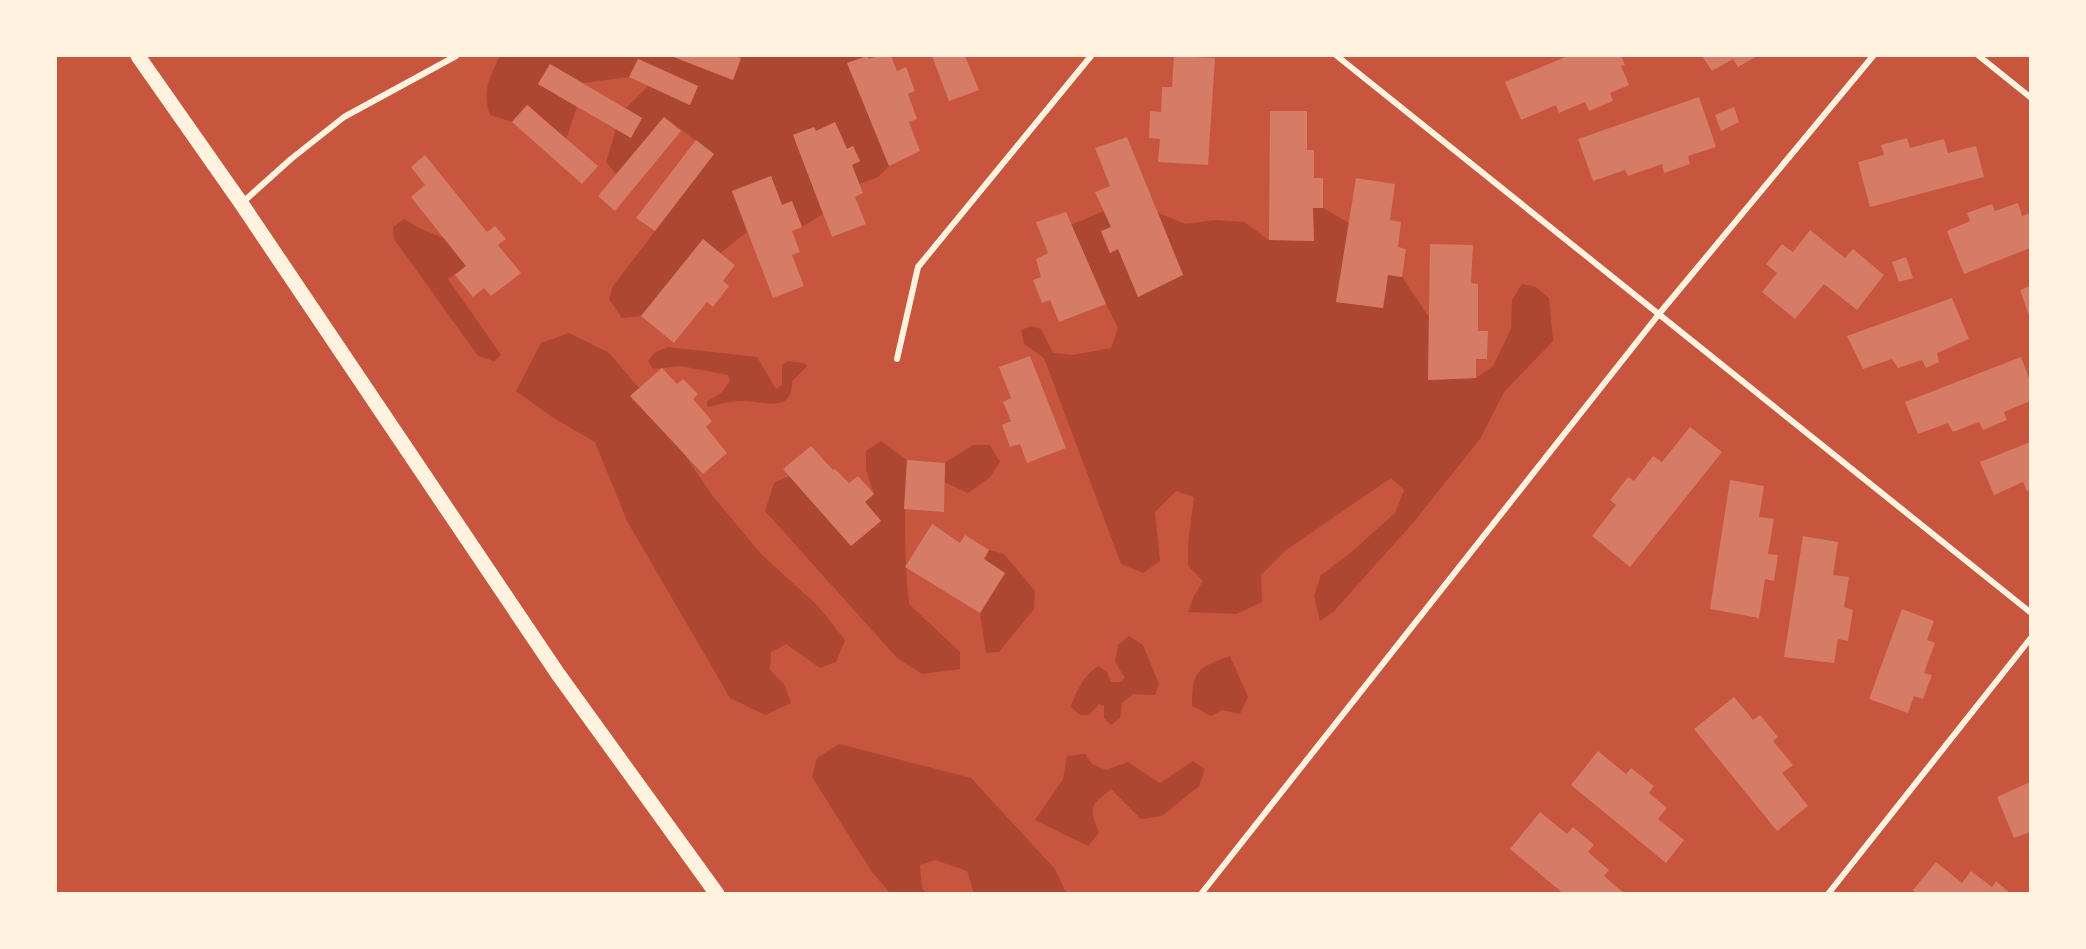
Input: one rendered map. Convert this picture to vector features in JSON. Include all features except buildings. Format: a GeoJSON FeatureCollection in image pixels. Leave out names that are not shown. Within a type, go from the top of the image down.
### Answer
{"type":"FeatureCollection","features":[{"type":"Feature","properties":{"kind":"main road"},"geometry":{"type":"LineString","coordinates":[[138,56],[241,203],[558,674],[717,894]]}},
{"type":"Feature","properties":{"kind":"street"},"geometry":{"type":"LineString","coordinates":[[241,203],[344,117],[456,56]]}},
{"type":"Feature","properties":{"kind":"street"},"geometry":{"type":"LineString","coordinates":[[897,359],[918,267],[1091,56]]}},
{"type":"Feature","properties":{"kind":"street"},"geometry":{"type":"LineString","coordinates":[[1337,56],[2031,612]]}},
{"type":"Feature","properties":{"kind":"street"},"geometry":{"type":"LineString","coordinates":[[1204,893],[1659,314],[1873,56]]}},
{"type":"Feature","properties":{"kind":"street"},"geometry":{"type":"LineString","coordinates":[[1979,56],[2031,97]]}},
{"type":"Feature","properties":{"kind":"street"},"geometry":{"type":"LineString","coordinates":[[1828,894],[2031,639]]}},
{"type":"Feature","properties":{"kind":"shaded area"},"geometry":{"type":"Polygon","coordinates":[[[500,56],[671,56],[733,80],[741,59],[734,56],[867,56],[847,63],[889,166],[878,177],[859,184],[852,165],[860,161],[853,147],[847,149],[835,122],[816,131],[814,127],[793,135],[823,214],[802,227],[792,201],[782,205],[771,176],[732,191],[747,232],[641,316],[622,318],[609,299],[613,286],[714,154],[664,117],[616,174],[606,162],[616,129],[631,137],[642,118],[626,108],[648,86],[689,105],[698,86],[639,59],[629,77],[583,83],[550,64],[538,84],[577,107],[566,139],[528,105],[512,122],[490,115],[487,99],[488,85],[500,56]]]}},
{"type":"Feature","properties":{"kind":"shaded area"},"geometry":{"type":"Polygon","coordinates":[[[1313,208],[1323,208],[1349,223],[1336,302],[1383,308],[1388,275],[1402,277],[1429,317],[1428,380],[1476,378],[1493,366],[1511,329],[1512,300],[1522,284],[1536,287],[1549,298],[1553,341],[1504,392],[1480,439],[1413,523],[1334,611],[1320,621],[1314,596],[1321,575],[1348,555],[1395,513],[1404,490],[1391,478],[1286,550],[1261,575],[1262,602],[1237,614],[1188,612],[1203,581],[1188,566],[1188,543],[1194,497],[1176,491],[1155,512],[1160,561],[1143,573],[1121,564],[1044,358],[1024,344],[1021,330],[1031,326],[1041,329],[1053,353],[1073,355],[1111,348],[1118,328],[1071,225],[1104,211],[1111,227],[1101,232],[1110,253],[1118,249],[1138,297],[1183,274],[1158,213],[1186,224],[1215,220],[1244,222],[1269,240],[1313,241],[1313,208]]]}},
{"type":"Feature","properties":{"kind":"shaded area"},"geometry":{"type":"Polygon","coordinates":[[[404,219],[444,238],[466,266],[448,279],[501,355],[494,361],[478,356],[394,239],[393,227],[404,219]]]}},
{"type":"Feature","properties":{"kind":"shaded area"},"geometry":{"type":"Polygon","coordinates":[[[569,333],[609,353],[639,388],[712,495],[762,555],[817,605],[845,640],[836,662],[820,668],[786,644],[771,652],[770,670],[784,684],[791,703],[765,715],[730,698],[627,521],[595,442],[552,417],[516,391],[541,343],[569,333]]]}},
{"type":"Feature","properties":{"kind":"shaded area"},"geometry":{"type":"Polygon","coordinates":[[[668,347],[757,357],[776,389],[782,385],[782,365],[788,361],[804,363],[807,366],[792,381],[791,392],[782,402],[774,404],[737,401],[707,407],[707,401],[721,393],[730,381],[728,375],[681,366],[653,369],[648,361],[654,353],[668,347]]]}},
{"type":"Feature","properties":{"kind":"shaded area"},"geometry":{"type":"Polygon","coordinates":[[[881,441],[907,460],[905,532],[909,604],[960,652],[960,669],[922,674],[897,658],[765,511],[774,483],[789,476],[851,545],[881,521],[865,502],[874,494],[866,470],[866,451],[881,441]]]}},
{"type":"Feature","properties":{"kind":"shaded area"},"geometry":{"type":"Polygon","coordinates":[[[973,445],[990,445],[1000,462],[990,477],[968,493],[944,482],[945,463],[973,445]]]}},
{"type":"Feature","properties":{"kind":"shaded area"},"geometry":{"type":"Polygon","coordinates":[[[989,550],[1004,554],[1035,591],[1034,609],[999,652],[986,653],[980,613],[1005,573],[984,559],[989,550]]]}},
{"type":"Feature","properties":{"kind":"shaded area"},"geometry":{"type":"Polygon","coordinates":[[[1129,636],[1143,645],[1159,684],[1155,695],[1133,694],[1122,703],[1120,718],[1111,725],[1104,718],[1104,706],[1099,704],[1089,715],[1080,715],[1071,707],[1081,684],[1089,673],[1099,666],[1107,672],[1111,682],[1120,682],[1125,678],[1115,662],[1118,645],[1129,636]]]}},
{"type":"Feature","properties":{"kind":"shaded area"},"geometry":{"type":"Polygon","coordinates":[[[1230,656],[1248,697],[1240,714],[1222,710],[1211,716],[1192,706],[1195,678],[1203,668],[1230,656]]]}},
{"type":"Feature","properties":{"kind":"shaded area"},"geometry":{"type":"Polygon","coordinates":[[[839,744],[971,778],[1055,869],[1066,893],[974,893],[967,871],[935,860],[920,865],[922,888],[926,893],[890,893],[872,872],[812,777],[817,758],[839,744]]]}},
{"type":"Feature","properties":{"kind":"shaded area"},"geometry":{"type":"Polygon","coordinates":[[[1085,754],[1092,764],[1106,770],[1128,762],[1160,783],[1193,761],[1205,769],[1199,786],[1162,816],[1141,819],[1111,789],[1098,800],[1093,808],[1099,833],[1088,846],[1035,820],[1063,779],[1067,756],[1085,754]]]}}]}
